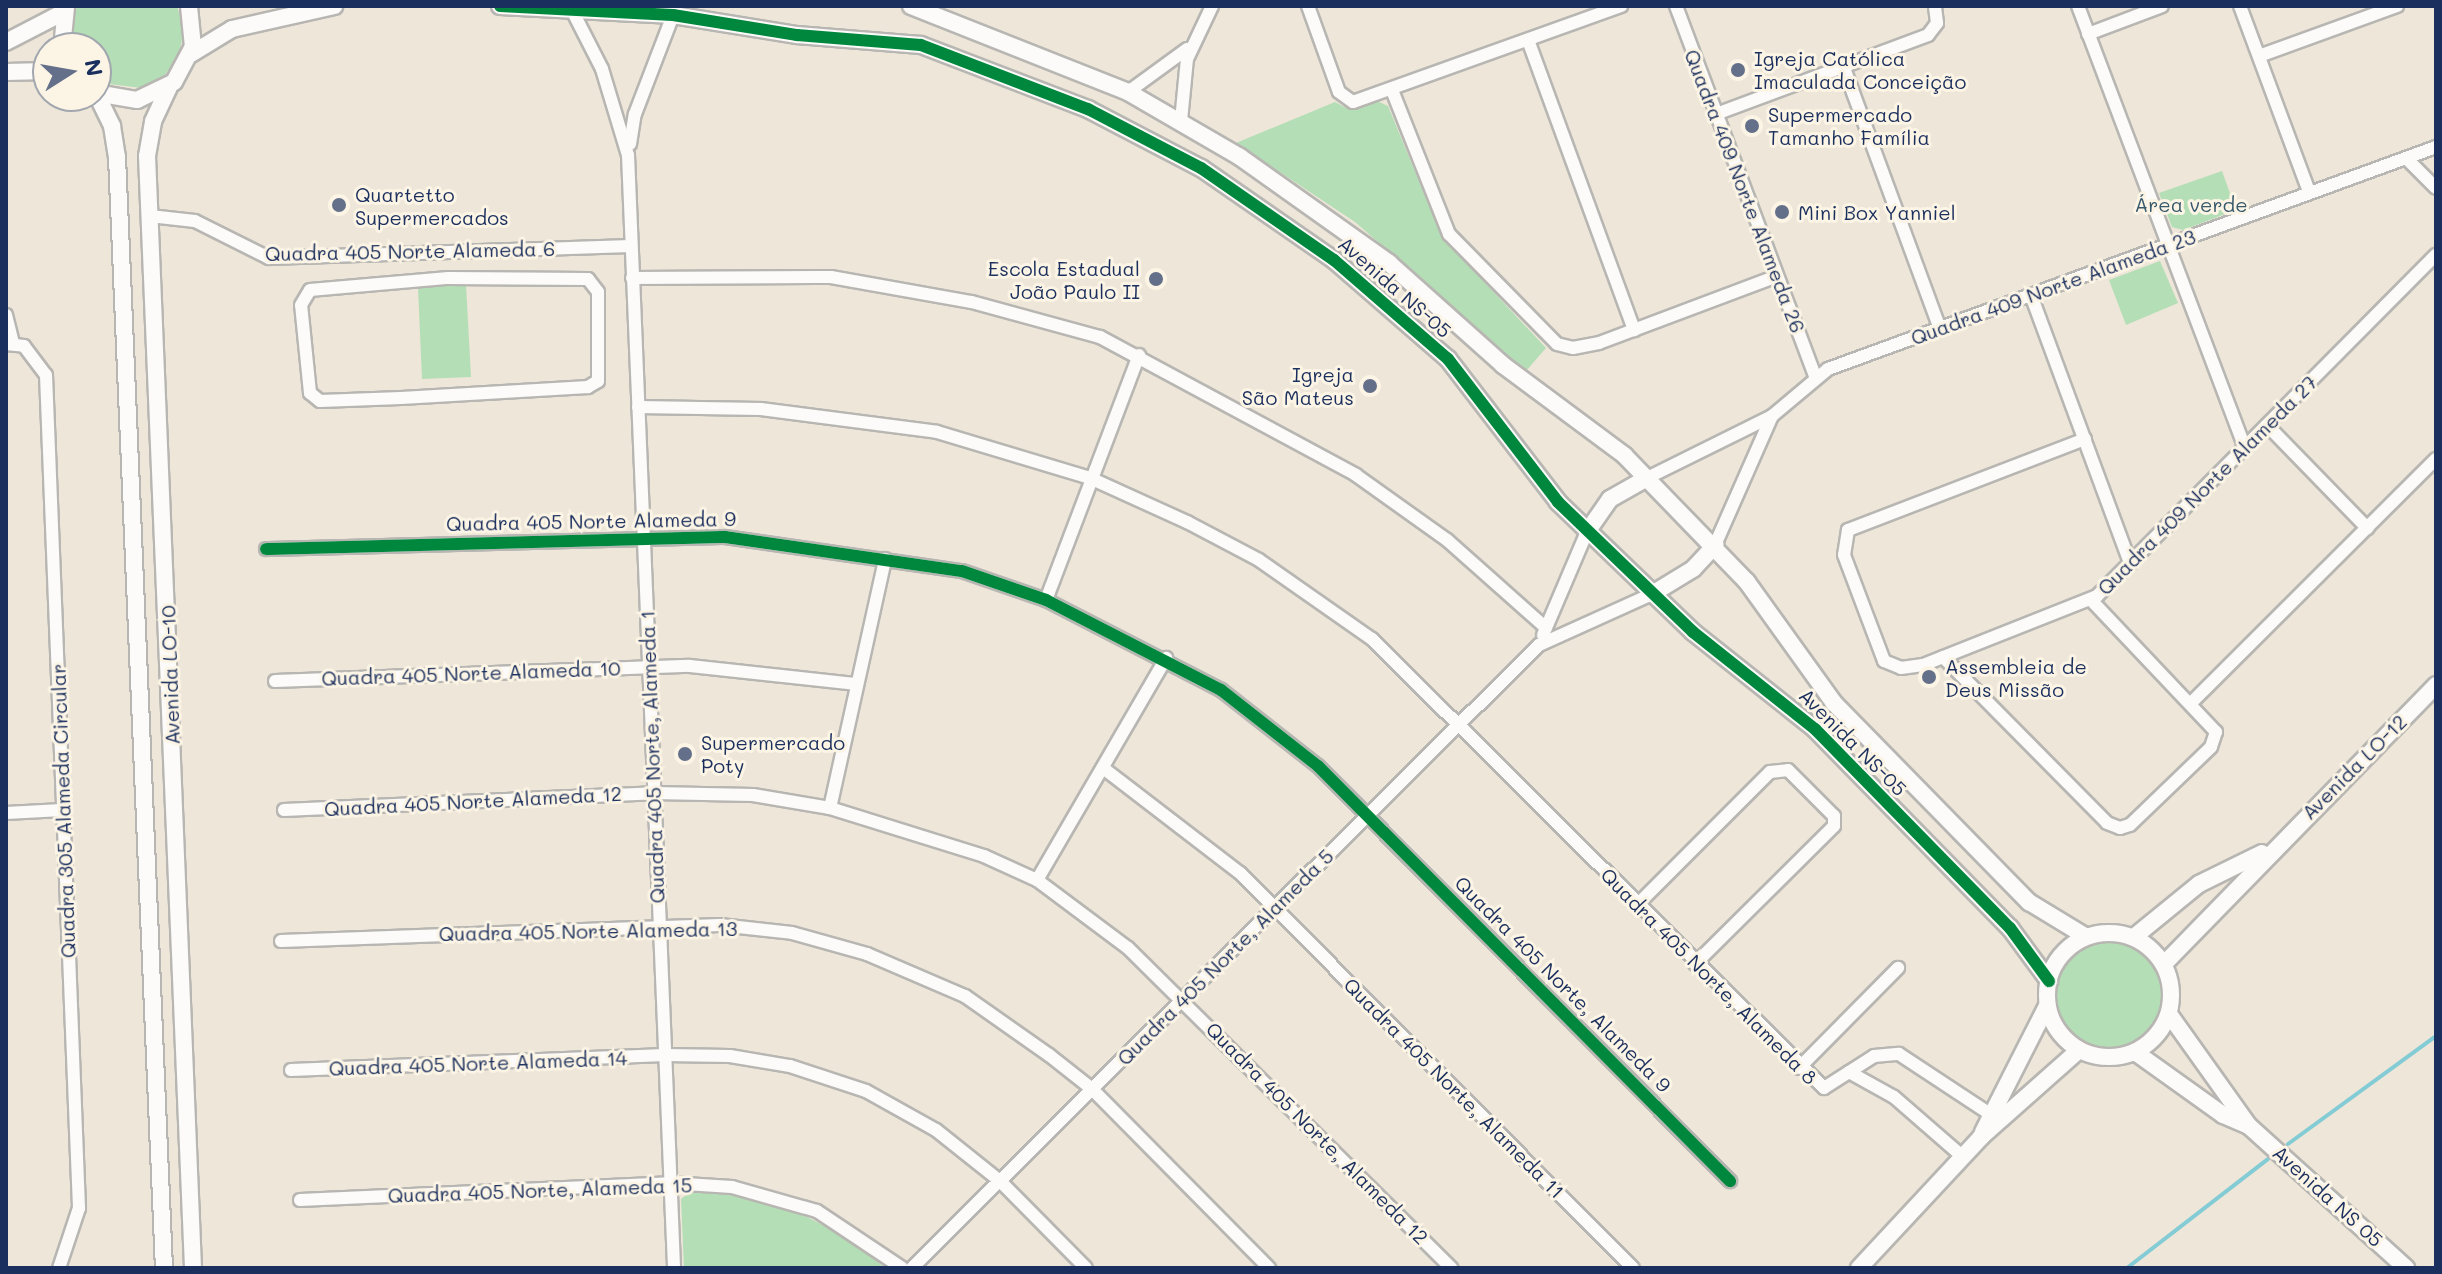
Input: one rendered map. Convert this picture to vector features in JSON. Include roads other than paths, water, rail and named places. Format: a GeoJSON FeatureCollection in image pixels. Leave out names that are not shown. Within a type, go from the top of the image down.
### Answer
{"type":"FeatureCollection","features":[{"type":"Feature","properties":{"kind":"street"},"geometry":{"type":"LineString","coordinates":[[189,6],[194,28],[191,54]]}},
{"type":"Feature","properties":{"kind":"street"},"geometry":{"type":"LineString","coordinates":[[112,97],[130,101],[169,87],[191,54],[232,29],[334,6]]}},
{"type":"Feature","properties":{"kind":"street","name":"Avenida NS-05"},"geometry":{"type":"LineString","coordinates":[[500,6],[676,11],[797,35],[921,45],[1088,109],[1169,149],[1296,232],[1395,310],[1472,386],[1539,482],[1587,532],[1652,594],[1815,729],[2010,928],[2049,981]]}},
{"type":"Feature","properties":{"kind":"street","name":"Avenida NS-05"},"geometry":{"type":"LineString","coordinates":[[911,6],[1128,92],[1181,121],[1349,232],[1503,365],[1604,438],[1647,478],[1715,545],[1769,609],[1834,703],[2029,902],[2085,936]]}},
{"type":"Feature","properties":{"kind":"street"},"geometry":{"type":"LineString","coordinates":[[1181,121],[1184,69],[1192,44],[1212,6]]}},
{"type":"Feature","properties":{"kind":"street"},"geometry":{"type":"LineString","coordinates":[[1308,6],[1339,92],[1350,101],[1392,90],[1621,6]]}},
{"type":"Feature","properties":{"kind":"street","name":"Quadra 409 Norte Alameda 26"},"geometry":{"type":"LineString","coordinates":[[1676,6],[1815,376]]}},
{"type":"Feature","properties":{"kind":"street"},"geometry":{"type":"LineString","coordinates":[[1716,114],[1928,35],[1937,23],[1935,6]]}},
{"type":"Feature","properties":{"kind":"street"},"geometry":{"type":"LineString","coordinates":[[2078,6],[2245,447]]}},
{"type":"Feature","properties":{"kind":"street"},"geometry":{"type":"LineString","coordinates":[[2088,34],[2162,6]]}},
{"type":"Feature","properties":{"kind":"street"},"geometry":{"type":"LineString","coordinates":[[2240,6],[2309,192]]}},
{"type":"Feature","properties":{"kind":"street"},"geometry":{"type":"LineString","coordinates":[[2259,56],[2397,6]]}},
{"type":"Feature","properties":{"kind":"street"},"geometry":{"type":"LineString","coordinates":[[6,42],[65,9]]}},
{"type":"Feature","properties":{"kind":"street"},"geometry":{"type":"LineString","coordinates":[[63,32],[65,9]]}},
{"type":"Feature","properties":{"kind":"street"},"geometry":{"type":"LineString","coordinates":[[572,9],[607,83],[628,155]]}},
{"type":"Feature","properties":{"kind":"street"},"geometry":{"type":"LineString","coordinates":[[628,155],[635,114],[676,11]]}},
{"type":"Feature","properties":{"kind":"street"},"geometry":{"type":"LineString","coordinates":[[1528,40],[1634,330]]}},
{"type":"Feature","properties":{"kind":"street"},"geometry":{"type":"LineString","coordinates":[[1128,92],[1171,66],[1192,44]]}},
{"type":"Feature","properties":{"kind":"street"},"geometry":{"type":"LineString","coordinates":[[1844,68],[1940,329]]}},
{"type":"Feature","properties":{"kind":"street"},"geometry":{"type":"LineString","coordinates":[[6,72],[32,71]]}},
{"type":"Feature","properties":{"kind":"street","name":"Avenida LO-10"},"geometry":{"type":"LineString","coordinates":[[169,87],[149,144],[150,216],[193,1268]]}},
{"type":"Feature","properties":{"kind":"street"},"geometry":{"type":"LineString","coordinates":[[1392,90],[1449,234],[1549,339],[1568,347],[1586,347],[1777,276]]}},
{"type":"Feature","properties":{"kind":"street","name":"Avenida LO-10"},"geometry":{"type":"LineString","coordinates":[[105,112],[112,126],[117,166],[164,1268]]}},
{"type":"Feature","properties":{"kind":"street","name":"Quadra 409 Norte Alameda 23"},"geometry":{"type":"LineString","coordinates":[[1647,478],[1772,416],[1815,376],[2436,147]]}},
{"type":"Feature","properties":{"kind":"street","name":"Quadra 405 Norte, Alameda 1"},"geometry":{"type":"LineString","coordinates":[[628,155],[674,1268]]}},
{"type":"Feature","properties":{"kind":"street"},"geometry":{"type":"LineString","coordinates":[[2406,158],[2436,188]]}},
{"type":"Feature","properties":{"kind":"street","name":"Quadra 405 Norte Alameda 6"},"geometry":{"type":"LineString","coordinates":[[150,216],[195,221],[269,258],[631,246]]}},
{"type":"Feature","properties":{"kind":"street"},"geometry":{"type":"LineString","coordinates":[[447,253],[448,278]]}},
{"type":"Feature","properties":{"kind":"street","name":"Quadra 409 Norte Alameda 27"},"geometry":{"type":"LineString","coordinates":[[2085,439],[1855,524],[1844,538],[1844,555],[1880,654],[1896,667],[1943,657],[2091,600],[2436,255]]}},
{"type":"Feature","properties":{"kind":"street"},"geometry":{"type":"LineString","coordinates":[[632,278],[831,277],[972,302],[1100,337],[1139,355],[1356,475],[1447,540],[1546,628]]}},
{"type":"Feature","properties":{"kind":"street"},"geometry":{"type":"LineString","coordinates":[[448,278],[588,279],[598,292],[598,381],[588,387],[320,401],[310,393],[301,305],[310,290],[448,278]]}},
{"type":"Feature","properties":{"kind":"street"},"geometry":{"type":"LineString","coordinates":[[2031,295],[2130,563]]}},
{"type":"Feature","properties":{"kind":"street"},"geometry":{"type":"LineString","coordinates":[[6,315],[9,343]]}},
{"type":"Feature","properties":{"kind":"street","name":"Quadra 305 Alameda Circular"},"geometry":{"type":"LineString","coordinates":[[9,343],[35,356],[46,375],[79,1208],[57,1267]]}},
{"type":"Feature","properties":{"kind":"street"},"geometry":{"type":"LineString","coordinates":[[1046,600],[1139,355]]}},
{"type":"Feature","properties":{"kind":"street","name":"Quadra 405 Norte, Alameda 8"},"geometry":{"type":"LineString","coordinates":[[638,407],[761,409],[870,420],[937,432],[1090,478],[1259,560],[1372,639],[1799,1068],[1824,1088],[1874,1056],[1899,1054],[1990,1114]]}},
{"type":"Feature","properties":{"kind":"street","name":"Quadra 409 Norte Alameda 23"},"geometry":{"type":"LineString","coordinates":[[1715,545],[1772,416]]}},
{"type":"Feature","properties":{"kind":"street"},"geometry":{"type":"LineString","coordinates":[[2267,425],[2367,528]]}},
{"type":"Feature","properties":{"kind":"street"},"geometry":{"type":"LineString","coordinates":[[2191,703],[2436,459]]}},
{"type":"Feature","properties":{"kind":"street"},"geometry":{"type":"LineString","coordinates":[[1539,645],[1587,532],[1610,499],[1647,478]]}},
{"type":"Feature","properties":{"kind":"street","name":"Quadra 405 Norte Alameda 9"},"geometry":{"type":"LineString","coordinates":[[266,549],[643,536],[786,542],[962,571],[1046,600],[1166,658],[1221,690],[1272,728],[1367,816]]}},
{"type":"Feature","properties":{"kind":"street"},"geometry":{"type":"LineString","coordinates":[[1539,645],[1652,594],[1693,569],[1715,545]]}},
{"type":"Feature","properties":{"kind":"street"},"geometry":{"type":"LineString","coordinates":[[830,808],[885,559]]}},
{"type":"Feature","properties":{"kind":"street"},"geometry":{"type":"LineString","coordinates":[[1943,657],[2107,823],[2120,828],[2138,819],[2216,736],[2191,703],[2091,600]]}},
{"type":"Feature","properties":{"kind":"street","name":"Quadra 405 Norte, Alameda 5"},"geometry":{"type":"LineString","coordinates":[[912,1268],[1539,645]]}},
{"type":"Feature","properties":{"kind":"street"},"geometry":{"type":"LineString","coordinates":[[1037,880],[1166,658]]}},
{"type":"Feature","properties":{"kind":"street","name":"Quadra 405 Norte Alameda 10"},"geometry":{"type":"LineString","coordinates":[[275,681],[649,666],[728,667],[857,684]]}},
{"type":"Feature","properties":{"kind":"street","name":"Avenida LO-12"},"geometry":{"type":"LineString","coordinates":[[2164,964],[2272,849],[2436,685]]}},
{"type":"Feature","properties":{"kind":"street","name":"Quadra 405 Norte, Alameda 11"},"geometry":{"type":"LineString","coordinates":[[1103,768],[1193,834],[1275,907],[1633,1268]]}},
{"type":"Feature","properties":{"kind":"street"},"geometry":{"type":"LineString","coordinates":[[1637,905],[1770,772],[1788,770],[1834,816],[1834,826],[1695,964]]}},
{"type":"Feature","properties":{"kind":"street","name":"Quadra 405 Norte Alameda 12"},"geometry":{"type":"LineString","coordinates":[[284,810],[654,793],[753,795],[830,808],[925,834],[1037,880],[1184,998]]}},
{"type":"Feature","properties":{"kind":"street"},"geometry":{"type":"LineString","coordinates":[[6,813],[62,810]]}},
{"type":"Feature","properties":{"kind":"street","name":"Quadra 405 Norte, Alameda 9"},"geometry":{"type":"LineString","coordinates":[[1367,816],[1730,1181]]}},
{"type":"Feature","properties":{"kind":"street","name":"Avenida LO-12"},"geometry":{"type":"LineString","coordinates":[[2134,937],[2199,884],[2272,849]]}},
{"type":"Feature","properties":{"kind":"street","name":"Quadra 405 Norte Alameda 13"},"geometry":{"type":"LineString","coordinates":[[281,941],[659,925],[777,931],[902,966],[988,1010],[1092,1089],[1269,1268]]}},
{"type":"Feature","properties":{"kind":"street"},"geometry":{"type":"LineString","coordinates":[[1981,1137],[2047,1006],[2049,981],[2063,952],[2085,936],[2116,932],[2134,937],[2164,964],[2170,980],[2169,1014],[2161,1030],[2135,1052],[2117,1057],[2079,1050],[2059,1031],[2047,1006]]}},
{"type":"Feature","properties":{"kind":"street"},"geometry":{"type":"LineString","coordinates":[[1799,1068],[1898,968]]}},
{"type":"Feature","properties":{"kind":"street","name":"Quadra 405 Norte, Alameda 12"},"geometry":{"type":"LineString","coordinates":[[1184,998],[1451,1268]]}},
{"type":"Feature","properties":{"kind":"street","name":"Avenida NS 05"},"geometry":{"type":"LineString","coordinates":[[2169,1014],[2249,1126],[2406,1268]]}},
{"type":"Feature","properties":{"kind":"street"},"geometry":{"type":"LineString","coordinates":[[1859,1268],[1981,1137],[2079,1050]]}},
{"type":"Feature","properties":{"kind":"street","name":"Avenida NS 05"},"geometry":{"type":"LineString","coordinates":[[2135,1052],[2223,1115],[2249,1126]]}},
{"type":"Feature","properties":{"kind":"street","name":"Quadra 405 Norte Alameda 14"},"geometry":{"type":"LineString","coordinates":[[291,1070],[665,1055],[760,1060],[850,1084],[922,1121],[1000,1181],[1086,1268]]}},
{"type":"Feature","properties":{"kind":"street"},"geometry":{"type":"LineString","coordinates":[[1849,1072],[1894,1097],[1963,1157]]}},
{"type":"Feature","properties":{"kind":"street","name":"Quadra 405 Norte, Alameda 15"},"geometry":{"type":"LineString","coordinates":[[300,1200],[670,1183],[743,1188],[797,1203],[848,1228],[902,1268]]}},
{"type":"Feature","properties":{"kind":"waterway"},"geometry":{"type":"LineString","coordinates":[[2288,1144],[2436,1036]]}},
{"type":"Feature","properties":{"kind":"waterway"},"geometry":{"type":"LineString","coordinates":[[2127,1268],[2268,1159]]}},
{"type":"Feature","properties":{"kind":"place","name":"Igreja Católica Imaculada Conceição"},"geometry":{"type":"Point","coordinates":[1738,70]}},
{"type":"Feature","properties":{"kind":"place","name":"Supermercado Tamanho Família"},"geometry":{"type":"Point","coordinates":[1752,126]}},
{"type":"Feature","properties":{"kind":"place","name":"Quartetto Supermercados"},"geometry":{"type":"Point","coordinates":[339,205]}},
{"type":"Feature","properties":{"kind":"place","name":"Mini Box Yanniel"},"geometry":{"type":"Point","coordinates":[1782,212]}},
{"type":"Feature","properties":{"kind":"place","name":"Escola Estadual João Paulo II"},"geometry":{"type":"Point","coordinates":[1156,279]}},
{"type":"Feature","properties":{"kind":"place","name":"Igreja São Mateus"},"geometry":{"type":"Point","coordinates":[1370,386]}},
{"type":"Feature","properties":{"kind":"place","name":"Assembleia de Deus Missão"},"geometry":{"type":"Point","coordinates":[1929,677]}},
{"type":"Feature","properties":{"kind":"place","name":"Supermercado Poty"},"geometry":{"type":"Point","coordinates":[685,754]}},
{"type":"Feature","properties":{"kind":"park label","name":"Área verde"},"geometry":{"type":"Point","coordinates":[2191,204]}}]}
